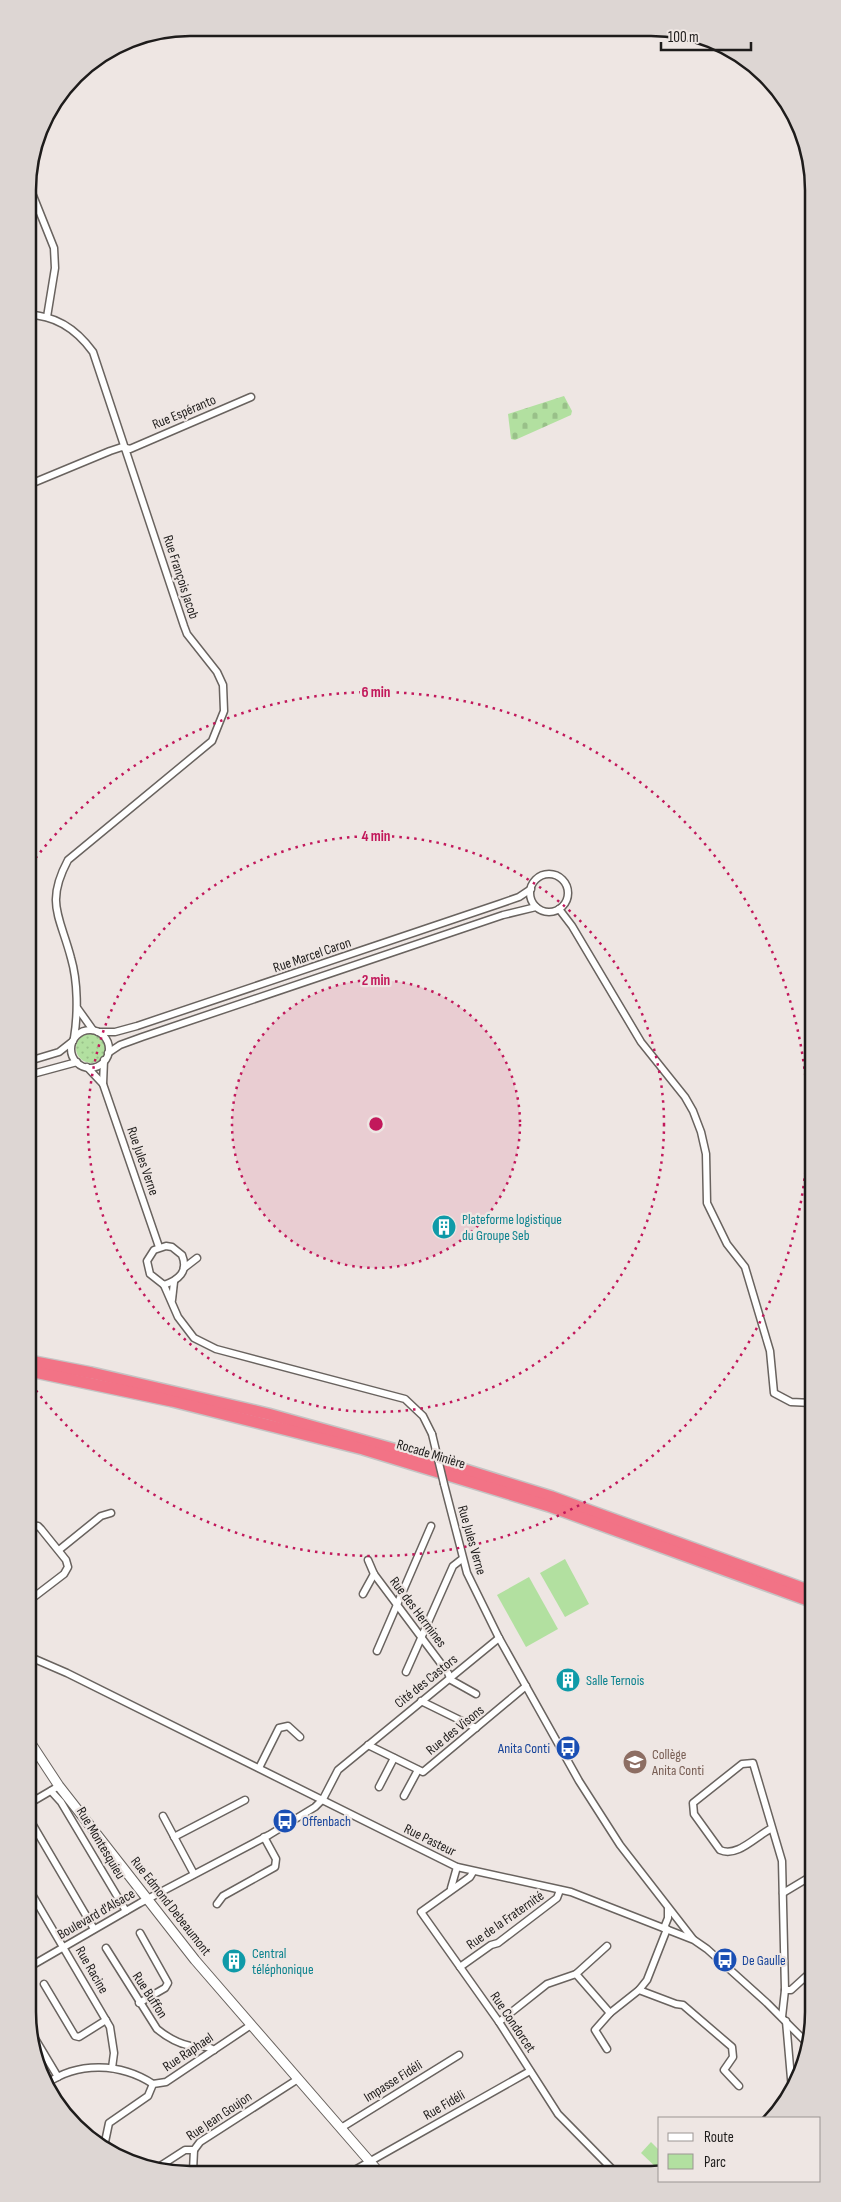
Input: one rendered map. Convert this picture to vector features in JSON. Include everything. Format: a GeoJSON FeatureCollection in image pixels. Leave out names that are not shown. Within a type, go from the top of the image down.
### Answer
{"type":"FeatureCollection","features":[{"type":"Feature","properties":{"kind":"highway","name":"Rocade Minière"},"geometry":{"type":"LineString","coordinates":[[36,1362],[92,1373],[268,1414],[443,1463],[552,1497],[804,1589]]}},
{"type":"Feature","properties":{"kind":"highway","name":"Rocade Minière"},"geometry":{"type":"LineString","coordinates":[[36,1372],[172,1401],[363,1449],[549,1506],[804,1599]]}},
{"type":"Feature","properties":{"kind":"main road","name":"Rue Edmond Debeaumont"},"geometry":{"type":"LineString","coordinates":[[36,1753],[59,1786],[195,1960],[374,2166]]}},
{"type":"Feature","properties":{"kind":"street"},"geometry":{"type":"LineString","coordinates":[[37,205],[54,248],[55,268],[47,317]]}},
{"type":"Feature","properties":{"kind":"street","name":"Rue François Jacob"},"geometry":{"type":"LineString","coordinates":[[37,316],[47,317],[68,326],[82,337],[93,352],[187,634],[217,672],[223,685],[224,711],[210,743],[68,860],[58,879],[56,904],[58,920],[72,960],[78,1008]]}},
{"type":"Feature","properties":{"kind":"street","name":"Rue Espéranto"},"geometry":{"type":"LineString","coordinates":[[37,481],[110,451],[122,447],[126,449],[251,398]]}},
{"type":"Feature","properties":{"kind":"street"},"geometry":{"type":"LineString","coordinates":[[543,876],[558,877],[568,889],[568,897],[559,909],[547,912],[536,907],[531,900],[531,889],[536,880],[543,876]]}},
{"type":"Feature","properties":{"kind":"street","name":"Rue Marcel Caron"},"geometry":{"type":"LineString","coordinates":[[96,1031],[115,1032],[136,1026],[506,902],[531,889]]}},
{"type":"Feature","properties":{"kind":"street","name":"Rue Marcel Caron"},"geometry":{"type":"LineString","coordinates":[[108,1053],[120,1045],[151,1034],[503,915],[536,907]]}},
{"type":"Feature","properties":{"kind":"street"},"geometry":{"type":"LineString","coordinates":[[559,909],[572,926],[641,1042],[685,1097],[693,1111],[706,1154],[707,1202],[727,1244],[745,1267],[770,1351],[774,1393],[791,1402],[804,1403]]}},
{"type":"Feature","properties":{"kind":"street"},"geometry":{"type":"LineString","coordinates":[[78,1008],[108,1043],[108,1053],[104,1060],[96,1066],[87,1067],[77,1062],[72,1054],[78,1008]]}},
{"type":"Feature","properties":{"kind":"street"},"geometry":{"type":"LineString","coordinates":[[37,1059],[59,1052],[82,1031],[96,1031]]}},
{"type":"Feature","properties":{"kind":"street","name":"Rue Jules Verne"},"geometry":{"type":"LineString","coordinates":[[104,1060],[103,1084],[159,1247]]}},
{"type":"Feature","properties":{"kind":"street"},"geometry":{"type":"LineString","coordinates":[[37,1073],[77,1062]]}},
{"type":"Feature","properties":{"kind":"street","name":"Rue Jules Verne"},"geometry":{"type":"LineString","coordinates":[[87,1067],[103,1084]]}},
{"type":"Feature","properties":{"kind":"street"},"geometry":{"type":"LineString","coordinates":[[182,1255],[184,1268],[182,1274],[174,1282],[164,1285],[154,1279],[147,1268],[150,1255],[159,1247],[172,1246],[182,1255],[197,1258],[184,1268]]}},
{"type":"Feature","properties":{"kind":"street"},"geometry":{"type":"LineString","coordinates":[[172,1301],[174,1282]]}},
{"type":"Feature","properties":{"kind":"street","name":"Rue Jules Verne"},"geometry":{"type":"LineString","coordinates":[[164,1285],[178,1318],[194,1338],[216,1349],[405,1399],[423,1416],[432,1434],[462,1559],[499,1638],[579,1781],[609,1828],[668,1909],[694,1940]]}},
{"type":"Feature","properties":{"kind":"street"},"geometry":{"type":"LineString","coordinates":[[59,1550],[101,1516],[112,1513]]}},
{"type":"Feature","properties":{"kind":"street"},"geometry":{"type":"LineString","coordinates":[[36,1526],[59,1550],[68,1563],[67,1570],[36,1595]]}},
{"type":"Feature","properties":{"kind":"street"},"geometry":{"type":"LineString","coordinates":[[377,1651],[431,1526]]}},
{"type":"Feature","properties":{"kind":"street"},"geometry":{"type":"LineString","coordinates":[[406,1672],[452,1566],[462,1559]]}},
{"type":"Feature","properties":{"kind":"street","name":"Rue des Hermines"},"geometry":{"type":"LineString","coordinates":[[368,1560],[374,1574],[450,1677]]}},
{"type":"Feature","properties":{"kind":"street"},"geometry":{"type":"LineString","coordinates":[[363,1594],[374,1574]]}},
{"type":"Feature","properties":{"kind":"street","name":"Cité des Castors"},"geometry":{"type":"LineString","coordinates":[[323,1799],[335,1773],[499,1638]]}},
{"type":"Feature","properties":{"kind":"street","name":"Rue Pasteur"},"geometry":{"type":"LineString","coordinates":[[36,1660],[68,1673],[457,1867],[560,1890],[694,1940],[707,1949],[802,2038]]}},
{"type":"Feature","properties":{"kind":"street"},"geometry":{"type":"LineString","coordinates":[[450,1677],[451,1680],[476,1694]]}},
{"type":"Feature","properties":{"kind":"street","name":"Rue des Visons"},"geometry":{"type":"LineString","coordinates":[[368,1745],[423,1772],[526,1686]]}},
{"type":"Feature","properties":{"kind":"street"},"geometry":{"type":"LineString","coordinates":[[421,1701],[476,1728]]}},
{"type":"Feature","properties":{"kind":"street"},"geometry":{"type":"LineString","coordinates":[[259,1768],[281,1727],[288,1726],[300,1737]]}},
{"type":"Feature","properties":{"kind":"street"},"geometry":{"type":"LineString","coordinates":[[379,1787],[394,1758]]}},
{"type":"Feature","properties":{"kind":"street"},"geometry":{"type":"LineString","coordinates":[[772,1828],[736,1851],[726,1853],[720,1850],[692,1809],[696,1799],[742,1764],[753,1763],[782,1861],[784,2019],[790,2076]]}},
{"type":"Feature","properties":{"kind":"street"},"geometry":{"type":"LineString","coordinates":[[404,1796],[418,1770]]}},
{"type":"Feature","properties":{"kind":"street"},"geometry":{"type":"LineString","coordinates":[[36,1800],[59,1786]]}},
{"type":"Feature","properties":{"kind":"street","name":"Rue Montesquieu"},"geometry":{"type":"LineString","coordinates":[[51,1791],[62,1802],[126,1911]]}},
{"type":"Feature","properties":{"kind":"street","name":"Boulevard d'Alsace"},"geometry":{"type":"LineString","coordinates":[[36,1961],[147,1899],[264,1837],[315,1807],[323,1799]]}},
{"type":"Feature","properties":{"kind":"street"},"geometry":{"type":"LineString","coordinates":[[174,1837],[245,1800]]}},
{"type":"Feature","properties":{"kind":"street"},"geometry":{"type":"LineString","coordinates":[[163,1816],[194,1874]]}},
{"type":"Feature","properties":{"kind":"street"},"geometry":{"type":"LineString","coordinates":[[36,1830],[94,1928]]}},
{"type":"Feature","properties":{"kind":"street"},"geometry":{"type":"LineString","coordinates":[[218,1904],[223,1896],[275,1867],[276,1859],[264,1837]]}},
{"type":"Feature","properties":{"kind":"street"},"geometry":{"type":"LineString","coordinates":[[451,1888],[457,1867]]}},
{"type":"Feature","properties":{"kind":"street","name":"Rue Condorcet"},"geometry":{"type":"LineString","coordinates":[[473,1872],[458,1886],[451,1888],[421,1912],[499,2022],[558,2114],[609,2166]]}},
{"type":"Feature","properties":{"kind":"street"},"geometry":{"type":"LineString","coordinates":[[783,1893],[804,1880]]}},
{"type":"Feature","properties":{"kind":"street","name":"Rue de la Fraternité"},"geometry":{"type":"LineString","coordinates":[[460,1967],[490,1945],[498,1944],[557,1898],[560,1890]]}},
{"type":"Feature","properties":{"kind":"street","name":"Rue Racine"},"geometry":{"type":"LineString","coordinates":[[36,1901],[106,2020],[112,2038],[112,2068]]}},
{"type":"Feature","properties":{"kind":"street"},"geometry":{"type":"LineString","coordinates":[[668,1909],[668,1930]]}},
{"type":"Feature","properties":{"kind":"street"},"geometry":{"type":"LineString","coordinates":[[607,2049],[595,2030],[610,2013],[639,1990],[647,1980],[668,1930],[676,1917]]}},
{"type":"Feature","properties":{"kind":"street"},"geometry":{"type":"LineString","coordinates":[[139,2003],[165,1988],[168,1983],[140,1933]]}},
{"type":"Feature","properties":{"kind":"street"},"geometry":{"type":"LineString","coordinates":[[499,2022],[548,1984],[576,1974],[607,1946]]}},
{"type":"Feature","properties":{"kind":"street","name":"Rue Buffon"},"geometry":{"type":"LineString","coordinates":[[106,1948],[152,2023],[168,2038],[180,2044],[208,2047],[214,2050]]}},
{"type":"Feature","properties":{"kind":"street"},"geometry":{"type":"LineString","coordinates":[[576,1974],[610,2013]]}},
{"type":"Feature","properties":{"kind":"street"},"geometry":{"type":"LineString","coordinates":[[785,1990],[791,1990],[804,1978]]}},
{"type":"Feature","properties":{"kind":"street"},"geometry":{"type":"LineString","coordinates":[[44,1984],[75,2036],[79,2037],[106,2020]]}},
{"type":"Feature","properties":{"kind":"street"},"geometry":{"type":"LineString","coordinates":[[639,1990],[683,2005],[732,2047],[733,2057],[724,2070],[739,2086]]}},
{"type":"Feature","properties":{"kind":"street","name":"Rue Raphael"},"geometry":{"type":"LineString","coordinates":[[105,2140],[109,2123],[148,2096],[154,2084],[166,2082],[251,2025]]}},
{"type":"Feature","properties":{"kind":"street"},"geometry":{"type":"LineString","coordinates":[[40,2048],[58,2077]]}},
{"type":"Feature","properties":{"kind":"street","name":"Impasse Fidéli"},"geometry":{"type":"LineString","coordinates":[[341,2128],[459,2055]]}},
{"type":"Feature","properties":{"kind":"street"},"geometry":{"type":"LineString","coordinates":[[52,2080],[71,2071],[93,2067],[112,2068],[132,2073],[154,2084]]}},
{"type":"Feature","properties":{"kind":"street","name":"Rue Fidéli"},"geometry":{"type":"LineString","coordinates":[[362,2166],[530,2071]]}},
{"type":"Feature","properties":{"kind":"street","name":"Rue Jean Goujon"},"geometry":{"type":"LineString","coordinates":[[164,2163],[185,2150],[194,2150],[200,2142],[298,2079]]}},
{"type":"Feature","properties":{"kind":"street"},"geometry":{"type":"LineString","coordinates":[[193,2166],[194,2150]]}},
{"type":"Feature","properties":{"kind":"green space"},"geometry":{"type":"Polygon","coordinates":[[[564,396],[572,411],[571,415],[515,440],[511,439],[508,414],[564,396]]]}},
{"type":"Feature","properties":{"kind":"green space"},"geometry":{"type":"Polygon","coordinates":[[[91,1033],[101,1038],[106,1048],[101,1058],[91,1063],[81,1058],[76,1048],[81,1038],[91,1033]]]}},
{"type":"Feature","properties":{"kind":"green space"},"geometry":{"type":"Polygon","coordinates":[[[565,1559],[589,1604],[565,1617],[540,1573],[565,1559]]]}},
{"type":"Feature","properties":{"kind":"green space"},"geometry":{"type":"Polygon","coordinates":[[[529,1577],[558,1629],[526,1647],[497,1595],[529,1577]]]}},
{"type":"Feature","properties":{"kind":"green space"},"geometry":{"type":"Polygon","coordinates":[[[651,2142],[658,2149],[658,2165],[654,2166],[641,2153],[651,2142]]]}},
{"type":"Feature","properties":{"kind":"place","name":"Plateforme logistique du Groupe Seb"},"geometry":{"type":"Point","coordinates":[444,1227]}},
{"type":"Feature","properties":{"kind":"place","name":"Salle Ternois"},"geometry":{"type":"Point","coordinates":[568,1680]}},
{"type":"Feature","properties":{"kind":"place","name":"Anita Conti"},"geometry":{"type":"Point","coordinates":[568,1748]}},
{"type":"Feature","properties":{"kind":"place","name":"Collège Anita Conti"},"geometry":{"type":"Point","coordinates":[635,1762]}},
{"type":"Feature","properties":{"kind":"place","name":"Offenbach"},"geometry":{"type":"Point","coordinates":[285,1821]}},
{"type":"Feature","properties":{"kind":"place","name":"De Gaulle"},"geometry":{"type":"Point","coordinates":[725,1960]}},
{"type":"Feature","properties":{"kind":"place","name":"Central téléphonique"},"geometry":{"type":"Point","coordinates":[234,1961]}}]}
